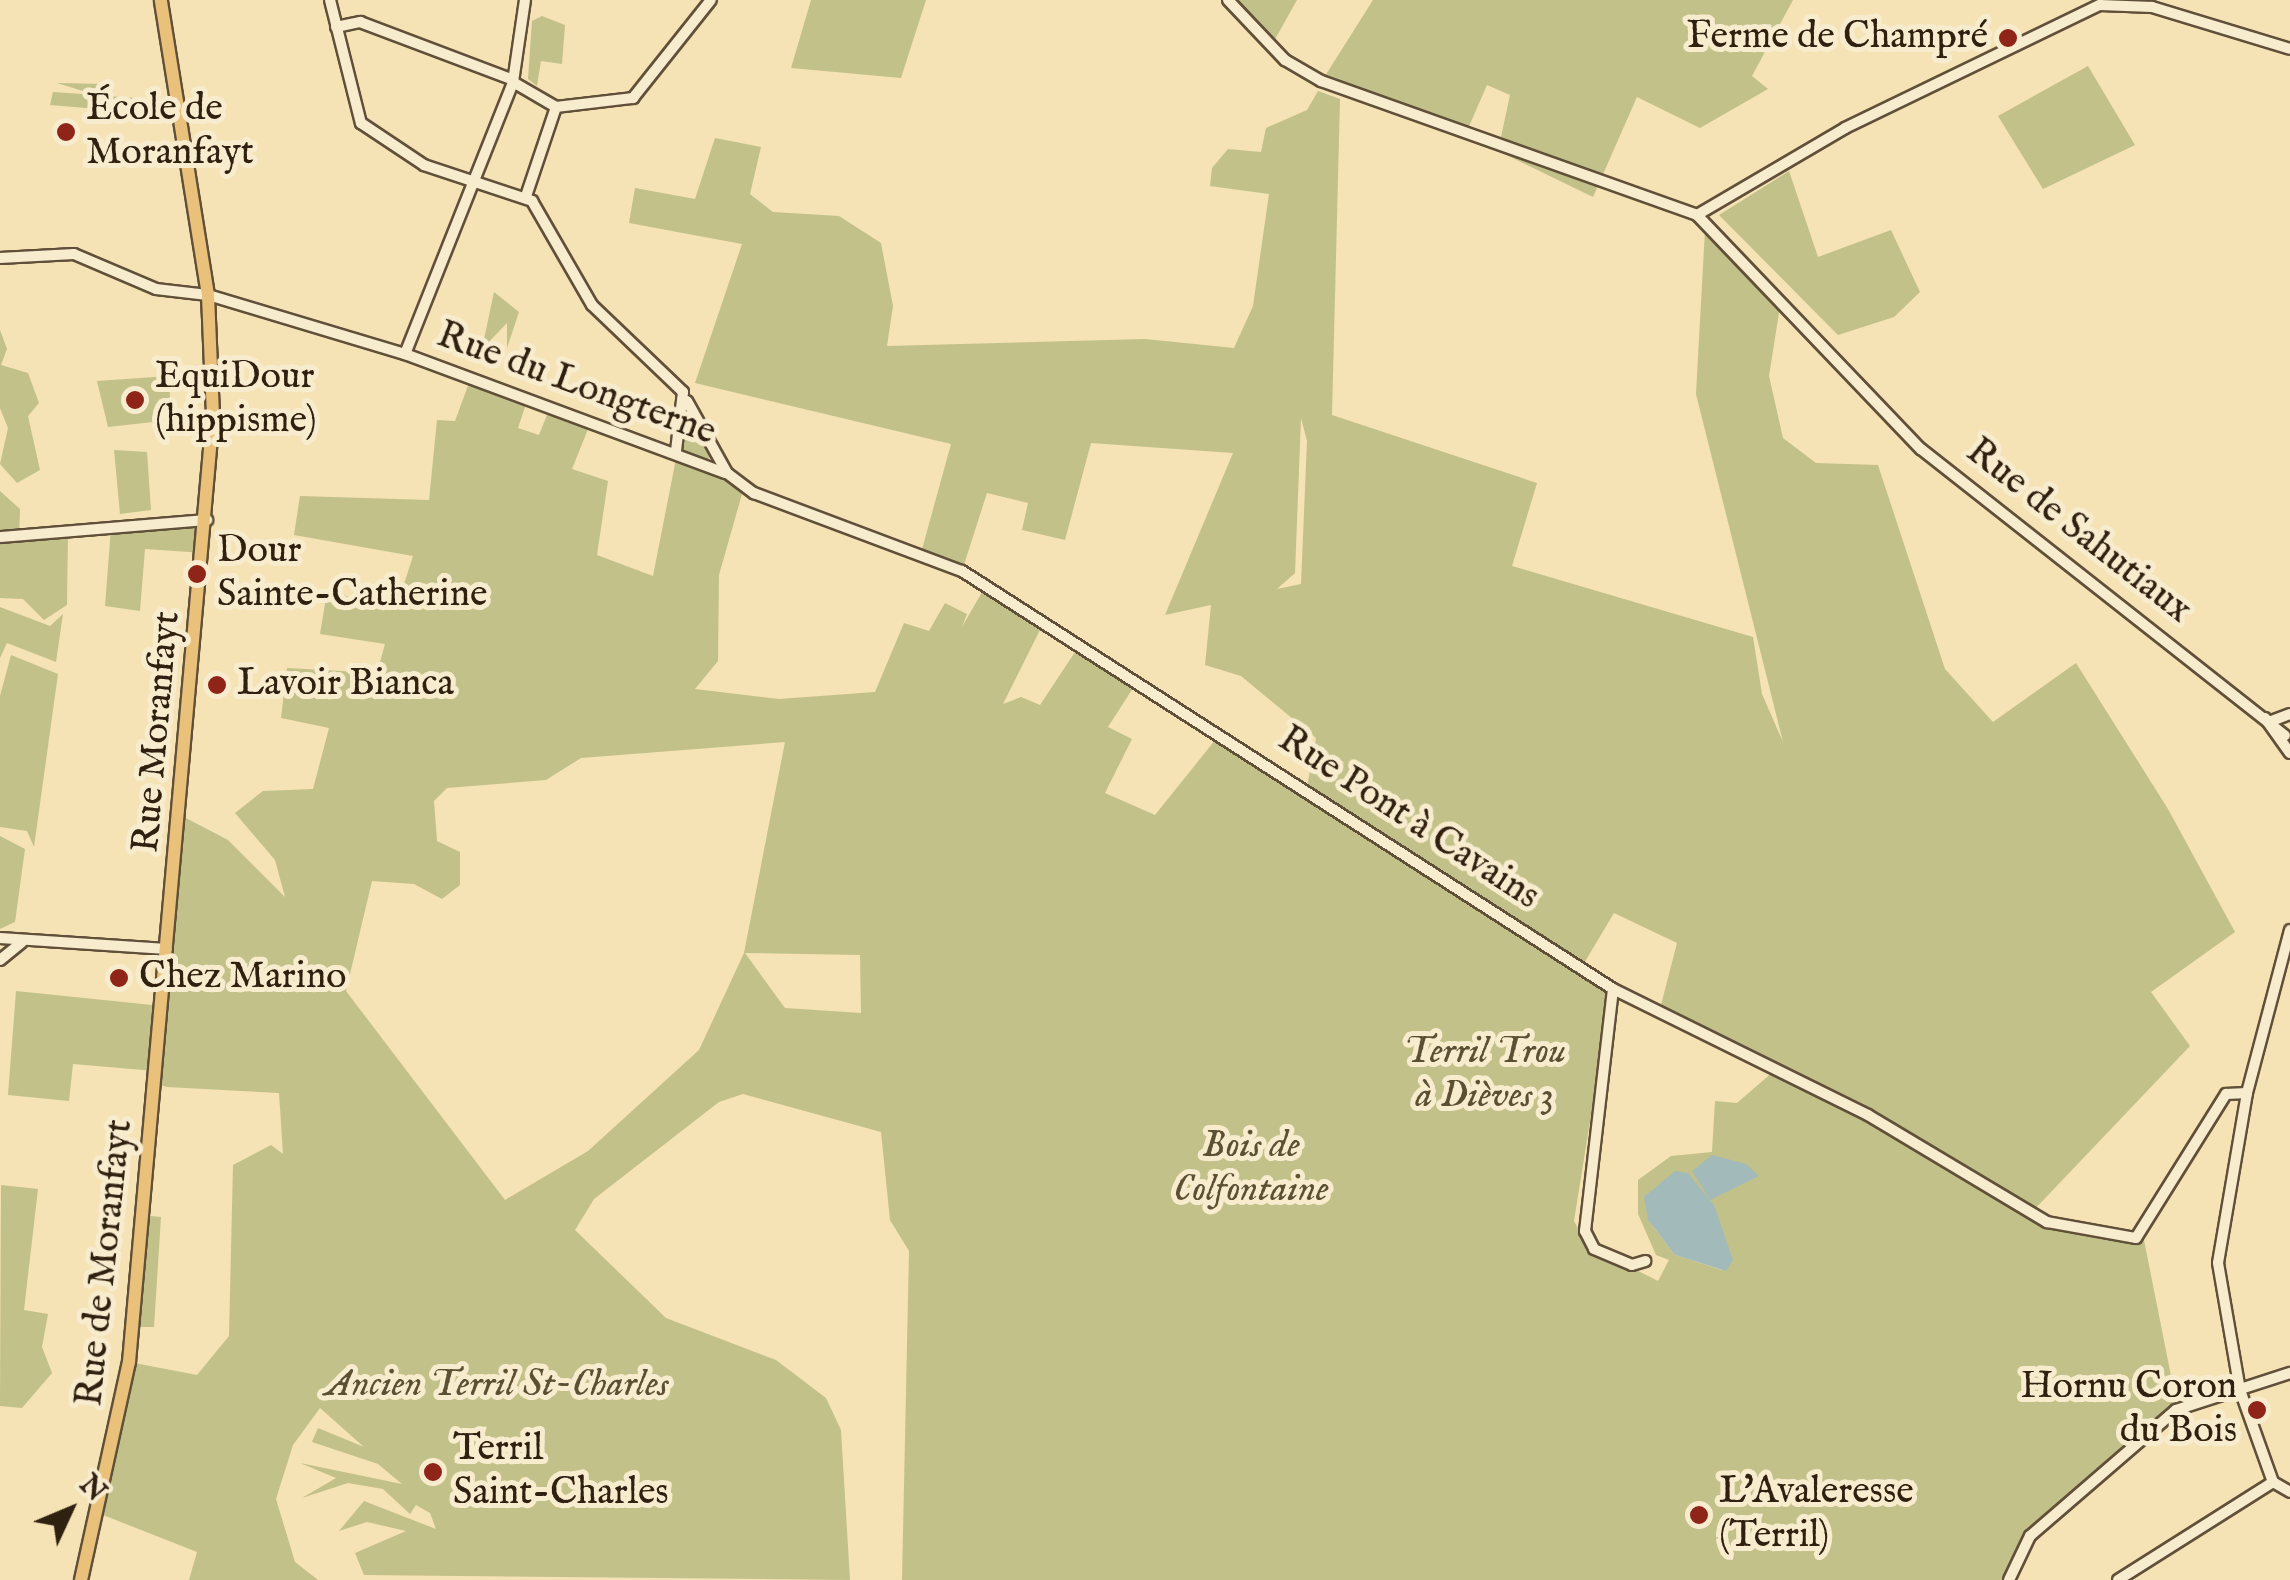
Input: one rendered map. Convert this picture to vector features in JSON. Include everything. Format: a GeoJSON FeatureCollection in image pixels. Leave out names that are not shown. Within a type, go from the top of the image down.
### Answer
{"type":"FeatureCollection","features":[{"type":"Feature","properties":{"kind":"main road","name":"Rue Moranfayt"},"geometry":{"type":"LineString","coordinates":[[162,0],[208,295],[207,520],[168,949]]}},
{"type":"Feature","properties":{"kind":"main road","name":"Rue de Moranfayt"},"geometry":{"type":"LineString","coordinates":[[81,1580],[129,1362],[168,949]]}},
{"type":"Feature","properties":{"kind":"street"},"geometry":{"type":"LineString","coordinates":[[330,0],[351,104],[368,132],[469,181],[526,196],[556,108]]}},
{"type":"Feature","properties":{"kind":"street"},"geometry":{"type":"LineString","coordinates":[[405,354],[469,181],[512,80],[524,0]]}},
{"type":"Feature","properties":{"kind":"street"},"geometry":{"type":"LineString","coordinates":[[336,27],[360,22],[512,80],[556,108],[632,98],[711,0]]}},
{"type":"Feature","properties":{"kind":"street"},"geometry":{"type":"LineString","coordinates":[[1228,0],[1274,49],[1321,80],[1697,215],[1845,128],[2101,3],[2149,4],[2290,48]]}},
{"type":"Feature","properties":{"kind":"street","name":"Rue Pont à Cavains"},"geometry":{"type":"LineString","coordinates":[[526,196],[592,305],[687,402],[727,473],[754,494],[962,572],[1613,989],[1898,1131],[2047,1222],[2136,1238],[2226,1094],[2247,1092]]}},
{"type":"Feature","properties":{"kind":"street","name":"Rue de Sahutiaux"},"geometry":{"type":"LineString","coordinates":[[1697,215],[1890,417],[2234,689],[2287,734],[2290,754]]}},
{"type":"Feature","properties":{"kind":"street","name":"Rue du Longterne"},"geometry":{"type":"LineString","coordinates":[[0,258],[74,254],[156,289],[208,295],[405,354],[727,473]]}},
{"type":"Feature","properties":{"kind":"street"},"geometry":{"type":"LineString","coordinates":[[676,451],[687,402]]}},
{"type":"Feature","properties":{"kind":"street"},"geometry":{"type":"LineString","coordinates":[[0,537],[207,520]]}},
{"type":"Feature","properties":{"kind":"street"},"geometry":{"type":"LineString","coordinates":[[2267,720],[2290,714]]}},
{"type":"Feature","properties":{"kind":"street"},"geometry":{"type":"LineString","coordinates":[[2290,930],[2247,1092],[2218,1263],[2240,1390],[2272,1482],[2290,1492]]}},
{"type":"Feature","properties":{"kind":"street"},"geometry":{"type":"LineString","coordinates":[[0,938],[168,949]]}},
{"type":"Feature","properties":{"kind":"street"},"geometry":{"type":"LineString","coordinates":[[0,960],[22,942]]}},
{"type":"Feature","properties":{"kind":"street"},"geometry":{"type":"LineString","coordinates":[[1613,989],[1585,1231],[1594,1249],[1632,1266],[1645,1261]]}},
{"type":"Feature","properties":{"kind":"street"},"geometry":{"type":"LineString","coordinates":[[2009,1580],[2030,1536],[2176,1410],[2290,1374]]}},
{"type":"Feature","properties":{"kind":"street"},"geometry":{"type":"LineString","coordinates":[[2118,1580],[2272,1482]]}},
{"type":"Feature","properties":{"kind":"green space"},"geometry":{"type":"Polygon","coordinates":[[[811,0],[926,0],[901,78],[791,68],[811,0]]]}},
{"type":"Feature","properties":{"kind":"green space"},"geometry":{"type":"Polygon","coordinates":[[[1237,0],[1297,0],[1274,41],[1237,0]]]}},
{"type":"Feature","properties":{"kind":"green space"},"geometry":{"type":"Polygon","coordinates":[[[1373,0],[1793,0],[1752,76],[1768,89],[1700,128],[1637,97],[1593,197],[1498,151],[1510,95],[1487,85],[1467,131],[1325,76],[1373,0]]]}},
{"type":"Feature","properties":{"kind":"green space"},"geometry":{"type":"Polygon","coordinates":[[[542,16],[565,25],[562,64],[541,61],[537,86],[528,79],[532,21],[542,16]]]}},
{"type":"Feature","properties":{"kind":"green space"},"geometry":{"type":"Polygon","coordinates":[[[2088,66],[2135,145],[2043,189],[1998,116],[2088,66]]]}},
{"type":"Feature","properties":{"kind":"green space"},"geometry":{"type":"Polygon","coordinates":[[[57,83],[107,84],[106,96],[135,98],[134,112],[50,105],[53,92],[96,95],[57,83]]]}},
{"type":"Feature","properties":{"kind":"green space"},"geometry":{"type":"Polygon","coordinates":[[[1318,91],[1340,99],[1332,415],[1537,483],[1512,566],[1753,637],[1762,694],[1783,742],[1696,394],[1705,230],[1781,300],[1769,376],[1783,438],[1816,463],[1878,465],[1945,669],[1993,722],[2076,663],[2168,809],[2235,932],[2151,992],[2190,1046],[2032,1212],[1920,1139],[1660,1009],[1677,943],[1614,913],[1583,965],[1307,787],[1316,738],[1241,676],[1205,665],[1211,605],[1165,615],[1233,453],[1091,443],[1065,540],[1022,530],[1028,503],[987,493],[962,571],[921,553],[951,444],[695,383],[742,244],[629,223],[635,188],[695,199],[715,138],[761,147],[750,194],[773,212],[839,216],[881,243],[893,306],[887,346],[1145,339],[1234,348],[1253,306],[1269,194],[1210,186],[1212,168],[1228,149],[1261,152],[1266,128],[1307,110],[1318,91]],[[1301,418],[1295,573],[1277,589],[1301,584],[1307,441],[1301,418]]]}},
{"type":"Feature","properties":{"kind":"green space"},"geometry":{"type":"Polygon","coordinates":[[[1789,171],[1818,257],[1891,230],[1920,292],[1894,317],[1838,335],[1719,215],[1789,171]]]}},
{"type":"Feature","properties":{"kind":"green space"},"geometry":{"type":"Polygon","coordinates":[[[494,292],[519,312],[507,348],[507,323],[482,349],[494,292]]]}},
{"type":"Feature","properties":{"kind":"green space"},"geometry":{"type":"Polygon","coordinates":[[[0,330],[7,349],[1,365],[28,373],[39,403],[28,416],[40,470],[17,483],[0,464],[8,428],[0,408],[0,330]]]}},
{"type":"Feature","properties":{"kind":"green space","name":"EquiDour (hippisme)"},"geometry":{"type":"Polygon","coordinates":[[[169,376],[171,420],[108,427],[97,381],[169,376]]]}},
{"type":"Feature","properties":{"kind":"green space"},"geometry":{"type":"Polygon","coordinates":[[[469,383],[526,404],[518,428],[539,435],[549,410],[590,424],[572,469],[608,481],[597,555],[653,576],[684,418],[692,414],[712,456],[705,461],[742,494],[719,575],[718,661],[695,689],[779,699],[875,692],[904,623],[929,631],[945,603],[967,614],[962,627],[985,587],[1042,626],[1003,704],[1021,697],[1040,705],[1077,649],[1135,685],[1108,727],[1132,739],[1105,793],[1155,815],[1216,739],[1611,990],[1574,1221],[1587,1245],[1658,1281],[1669,1260],[1656,1255],[1638,1214],[1638,1180],[1671,1156],[1712,1152],[1715,1101],[1737,1103],[1774,1071],[2051,1225],[2144,1240],[2178,1411],[2025,1533],[2002,1580],[902,1580],[909,1251],[890,1220],[881,1132],[743,1094],[719,1102],[594,1199],[575,1230],[666,1318],[776,1360],[826,1398],[841,1430],[850,1580],[364,1575],[355,1553],[406,1531],[367,1522],[339,1531],[364,1501],[436,1529],[430,1513],[416,1505],[410,1514],[383,1489],[348,1483],[302,1498],[336,1478],[300,1463],[402,1484],[378,1464],[312,1442],[318,1428],[364,1447],[320,1408],[293,1445],[276,1499],[295,1562],[318,1580],[189,1580],[197,1552],[98,1513],[129,1362],[197,1375],[229,1336],[233,1165],[271,1145],[283,1154],[279,1093],[167,1087],[154,1083],[155,1071],[73,1064],[69,1101],[8,1095],[16,991],[162,1006],[180,815],[228,840],[285,897],[275,860],[235,813],[263,791],[313,789],[329,728],[281,718],[287,668],[377,673],[385,644],[320,634],[327,592],[397,606],[413,556],[294,535],[300,496],[429,500],[437,420],[455,421],[469,383]],[[785,742],[581,758],[546,780],[447,788],[434,801],[437,841],[460,852],[460,885],[442,899],[414,884],[372,881],[346,991],[505,1200],[588,1151],[699,1050],[744,953],[785,742]],[[745,953],[785,1008],[861,1013],[860,955],[745,953]],[[1648,1220],[1675,1255],[1722,1270],[1729,1259],[1648,1220]]]}},
{"type":"Feature","properties":{"kind":"green space"},"geometry":{"type":"Polygon","coordinates":[[[114,450],[147,452],[151,510],[120,514],[114,450]]]}},
{"type":"Feature","properties":{"kind":"green space"},"geometry":{"type":"Polygon","coordinates":[[[0,491],[20,509],[19,538],[68,531],[67,605],[44,620],[23,599],[0,598],[0,491]]]}},
{"type":"Feature","properties":{"kind":"green space"},"geometry":{"type":"Polygon","coordinates":[[[207,520],[204,553],[145,549],[140,611],[105,606],[111,528],[207,520]]]}},
{"type":"Feature","properties":{"kind":"green space"},"geometry":{"type":"Polygon","coordinates":[[[0,607],[50,626],[63,614],[56,662],[7,643],[0,658],[0,607]]]}},
{"type":"Feature","properties":{"kind":"green space"},"geometry":{"type":"Polygon","coordinates":[[[11,655],[58,674],[34,847],[27,831],[0,827],[0,696],[11,655]]]}},
{"type":"Feature","properties":{"kind":"green space"},"geometry":{"type":"Polygon","coordinates":[[[0,836],[25,849],[15,922],[0,929],[0,836]]]}},
{"type":"Feature","properties":{"kind":"green space"},"geometry":{"type":"Polygon","coordinates":[[[1,1185],[38,1189],[24,1310],[48,1314],[42,1347],[52,1373],[22,1408],[0,1406],[1,1185]]]}},
{"type":"Feature","properties":{"kind":"green space"},"geometry":{"type":"Polygon","coordinates":[[[140,1215],[161,1217],[154,1327],[131,1327],[140,1215]]]}},
{"type":"Feature","properties":{"kind":"water"},"geometry":{"type":"Polygon","coordinates":[[[1712,1155],[1746,1164],[1759,1176],[1710,1200],[1692,1171],[1712,1155]]]}},
{"type":"Feature","properties":{"kind":"water"},"geometry":{"type":"Polygon","coordinates":[[[1675,1171],[1688,1173],[1714,1205],[1733,1260],[1726,1271],[1675,1255],[1648,1220],[1644,1197],[1675,1171]]]}},
{"type":"Feature","properties":{"kind":"place","name":"Ferme de Champré"},"geometry":{"type":"Point","coordinates":[2008,38]}},
{"type":"Feature","properties":{"kind":"place","name":"École de Moranfayt"},"geometry":{"type":"Point","coordinates":[66,132]}},
{"type":"Feature","properties":{"kind":"place","name":"EquiDour (hippisme)"},"geometry":{"type":"Point","coordinates":[135,400]}},
{"type":"Feature","properties":{"kind":"place","name":"Dour Sainte-Catherine"},"geometry":{"type":"Point","coordinates":[197,574]}},
{"type":"Feature","properties":{"kind":"place","name":"Lavoir Bianca"},"geometry":{"type":"Point","coordinates":[217,685]}},
{"type":"Feature","properties":{"kind":"place","name":"Chez Marino"},"geometry":{"type":"Point","coordinates":[119,978]}},
{"type":"Feature","properties":{"kind":"place","name":"Hornu Coron du Bois"},"geometry":{"type":"Point","coordinates":[2257,1410]}},
{"type":"Feature","properties":{"kind":"place","name":"Terril Saint-Charles"},"geometry":{"type":"Point","coordinates":[433,1472]}},
{"type":"Feature","properties":{"kind":"place","name":"L'Avaleresse (Terril)"},"geometry":{"type":"Point","coordinates":[1699,1515]}},
{"type":"Feature","properties":{"kind":"park label","name":"Terril Trou à Dièves 3"},"geometry":{"type":"Point","coordinates":[1485,1075]}},
{"type":"Feature","properties":{"kind":"park label","name":"Bois de Colfontaine"},"geometry":{"type":"Point","coordinates":[1251,1169]}},
{"type":"Feature","properties":{"kind":"park label","name":"Ancien Terril St-Charles"},"geometry":{"type":"Point","coordinates":[497,1386]}}]}
